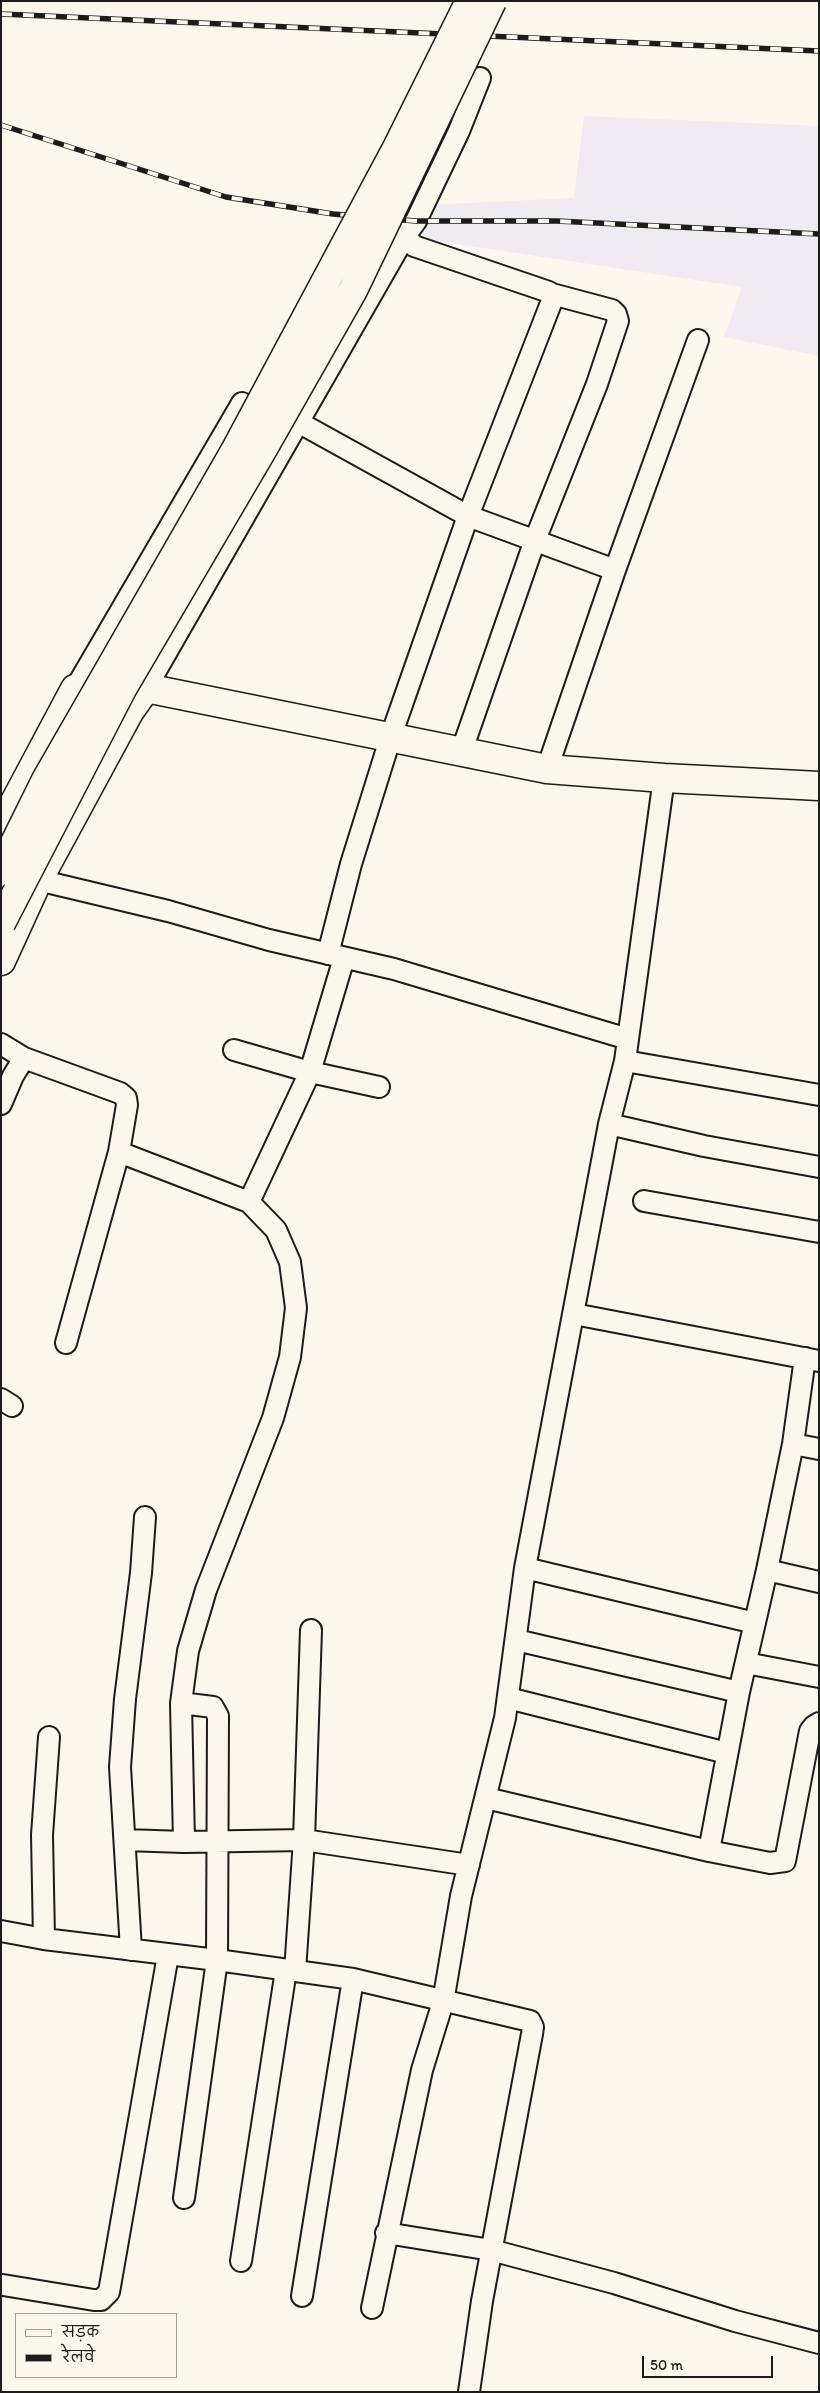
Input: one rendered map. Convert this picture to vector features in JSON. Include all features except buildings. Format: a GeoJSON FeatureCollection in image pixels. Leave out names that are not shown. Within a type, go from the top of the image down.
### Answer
{"type":"FeatureCollection","features":[{"type":"Feature","properties":{"kind":"main road"},"geometry":{"type":"LineString","coordinates":[[1,871],[46,780],[235,451],[398,146],[470,1]]}},
{"type":"Feature","properties":{"kind":"main road"},"geometry":{"type":"LineString","coordinates":[[1,923],[122,690],[353,290],[492,1]]}},
{"type":"Feature","properties":{"kind":"main road"},"geometry":{"type":"LineString","coordinates":[[1,828],[75,688],[146,688],[462,750],[547,769],[664,778],[819,786]]}},
{"type":"Feature","properties":{"kind":"main road"},"geometry":{"type":"LineString","coordinates":[[1,961],[38,880],[129,712],[146,688]]}},
{"type":"Feature","properties":{"kind":"street"},"geometry":{"type":"LineString","coordinates":[[146,688],[405,236],[416,221],[459,131],[480,78]]}},
{"type":"Feature","properties":{"kind":"street"},"geometry":{"type":"LineString","coordinates":[[405,236],[414,246],[426,251],[552,294],[612,310],[616,314],[618,321],[597,384],[535,540],[462,750]]}},
{"type":"Feature","properties":{"kind":"street"},"geometry":{"type":"LineString","coordinates":[[249,1202],[310,1072],[336,956],[351,864],[391,736],[468,516],[544,323],[553,298],[552,294]]}},
{"type":"Feature","properties":{"kind":"street"},"geometry":{"type":"LineString","coordinates":[[547,769],[615,570],[698,340]]}},
{"type":"Feature","properties":{"kind":"street"},"geometry":{"type":"LineString","coordinates":[[75,688],[242,403]]}},
{"type":"Feature","properties":{"kind":"street"},"geometry":{"type":"LineString","coordinates":[[298,422],[468,516],[615,570]]}},
{"type":"Feature","properties":{"kind":"street"},"geometry":{"type":"LineString","coordinates":[[372,2308],[386,2233],[422,2070],[443,2002],[461,1896],[486,1798],[508,1698],[525,1568],[609,1124],[625,1061],[664,778]]}},
{"type":"Feature","properties":{"kind":"street"},"geometry":{"type":"LineString","coordinates":[[38,880],[168,910],[269,940],[394,969],[628,1039]]}},
{"type":"Feature","properties":{"kind":"street"},"geometry":{"type":"LineString","coordinates":[[1,1044],[24,1058],[120,1094],[126,1098],[127,1113],[119,1152],[66,1343]]}},
{"type":"Feature","properties":{"kind":"street"},"geometry":{"type":"LineString","coordinates":[[234,1050],[310,1072],[379,1086]]}},
{"type":"Feature","properties":{"kind":"street"},"geometry":{"type":"LineString","coordinates":[[1,1104],[12,1076],[24,1058]]}},
{"type":"Feature","properties":{"kind":"street"},"geometry":{"type":"LineString","coordinates":[[625,1061],[819,1095]]}},
{"type":"Feature","properties":{"kind":"street"},"geometry":{"type":"LineString","coordinates":[[609,1124],[704,1146],[819,1167]]}},
{"type":"Feature","properties":{"kind":"street"},"geometry":{"type":"LineString","coordinates":[[119,1152],[249,1202],[276,1230],[290,1262],[296,1308],[290,1357],[273,1418],[206,1590],[188,1651],[181,1703],[184,1842]]}},
{"type":"Feature","properties":{"kind":"street"},"geometry":{"type":"LineString","coordinates":[[644,1201],[819,1232]]}},
{"type":"Feature","properties":{"kind":"street"},"geometry":{"type":"LineString","coordinates":[[574,1314],[812,1359],[739,1692],[709,1851]]}},
{"type":"Feature","properties":{"kind":"street"},"geometry":{"type":"LineString","coordinates":[[792,1444],[819,1449]]}},
{"type":"Feature","properties":{"kind":"street"},"geometry":{"type":"LineString","coordinates":[[131,1950],[120,1768],[125,1699],[142,1573],[145,1516]]}},
{"type":"Feature","properties":{"kind":"street"},"geometry":{"type":"LineString","coordinates":[[525,1568],[755,1624]]}},
{"type":"Feature","properties":{"kind":"street"},"geometry":{"type":"LineString","coordinates":[[767,1570],[819,1582]]}},
{"type":"Feature","properties":{"kind":"street"},"geometry":{"type":"LineString","coordinates":[[241,2261],[290,1970],[304,1840],[311,1630]]}},
{"type":"Feature","properties":{"kind":"street"},"geometry":{"type":"LineString","coordinates":[[516,1640],[739,1692]]}},
{"type":"Feature","properties":{"kind":"street"},"geometry":{"type":"LineString","coordinates":[[746,1663],[819,1677]]}},
{"type":"Feature","properties":{"kind":"street"},"geometry":{"type":"LineString","coordinates":[[508,1698],[727,1753]]}},
{"type":"Feature","properties":{"kind":"street"},"geometry":{"type":"LineString","coordinates":[[181,1703],[207,1706],[216,1711],[217,1960],[184,2198]]}},
{"type":"Feature","properties":{"kind":"street"},"geometry":{"type":"LineString","coordinates":[[486,1798],[709,1851],[770,1863],[785,1861],[810,1731],[819,1723]]}},
{"type":"Feature","properties":{"kind":"street"},"geometry":{"type":"LineString","coordinates":[[44,1939],[42,1835],[49,1737]]}},
{"type":"Feature","properties":{"kind":"street"},"geometry":{"type":"LineString","coordinates":[[125,1840],[184,1842],[304,1840],[469,1865]]}},
{"type":"Feature","properties":{"kind":"street"},"geometry":{"type":"LineString","coordinates":[[1,1931],[44,1939],[352,1979],[443,2002],[525,2018],[530,2021],[533,2027],[491,2250],[469,2392]]}},
{"type":"Feature","properties":{"kind":"street"},"geometry":{"type":"LineString","coordinates":[[3,2284],[94,2300],[101,2300],[109,2292],[168,1955]]}},
{"type":"Feature","properties":{"kind":"street"},"geometry":{"type":"LineString","coordinates":[[302,2296],[352,1979]]}},
{"type":"Feature","properties":{"kind":"street"},"geometry":{"type":"LineString","coordinates":[[386,2233],[491,2250],[614,2283],[735,2321],[819,2343]]}},
{"type":"Feature","properties":{"kind":"shaded area"},"geometry":{"type":"Polygon","coordinates":[[[584,116],[819,126],[819,356],[724,337],[742,287],[417,238],[427,205],[574,198],[584,116]]]}},
{"type":"Feature","properties":{"kind":"railway"},"geometry":{"type":"LineString","coordinates":[[1,14],[819,51]]}},
{"type":"Feature","properties":{"kind":"railway"},"geometry":{"type":"LineString","coordinates":[[1,125],[226,197],[333,214],[416,221],[557,221],[819,234]]}}]}
